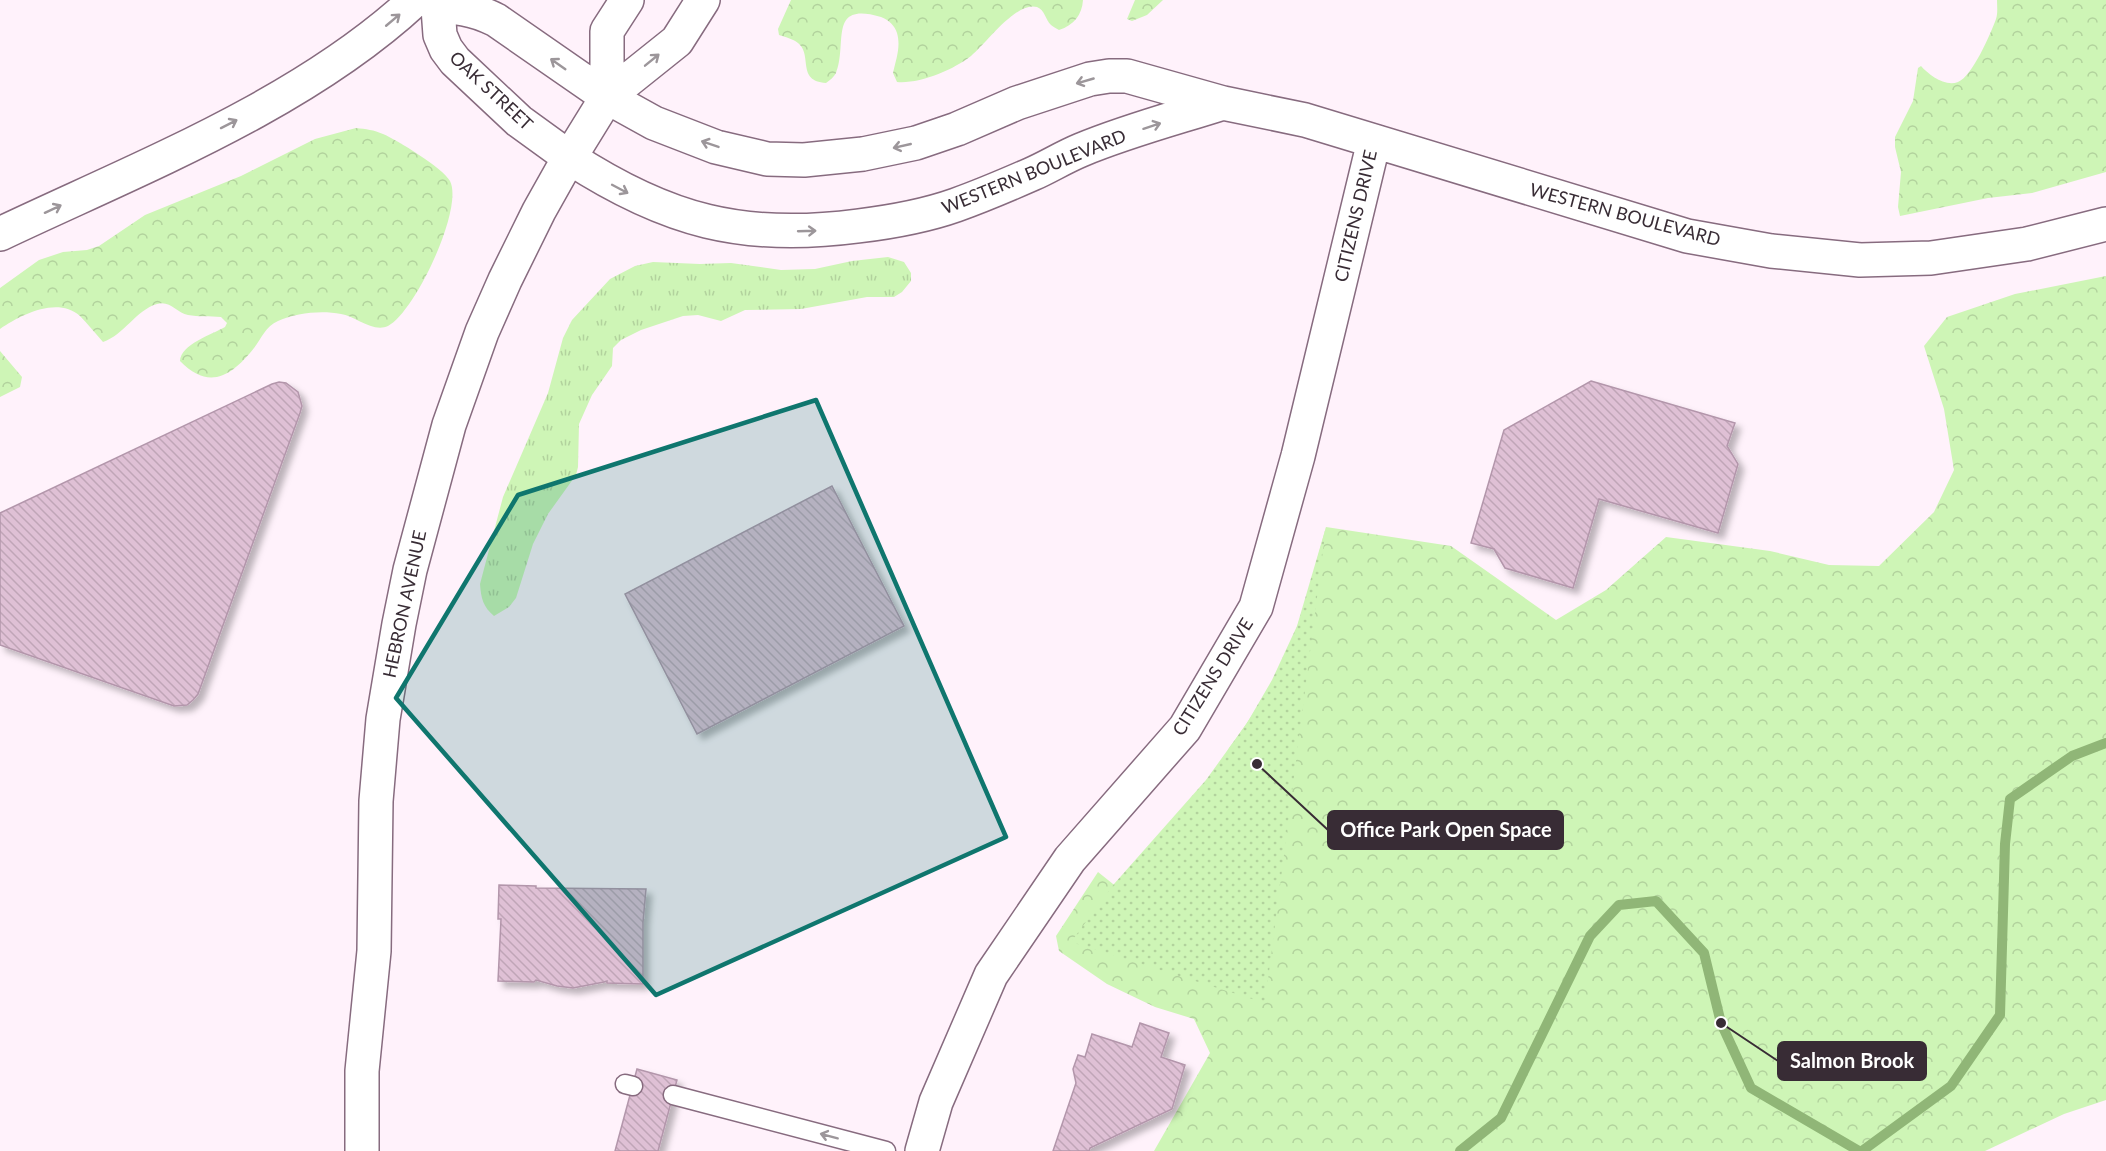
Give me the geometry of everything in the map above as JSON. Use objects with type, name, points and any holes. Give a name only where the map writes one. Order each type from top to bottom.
[{"type":"main road","points":[[607,97],[608,31],[627,0]]},
{"type":"main road","name":"HEBRON AVENUE","points":[[362,1151],[363,1071],[374,951],[378,766],[385,700],[425,508],[465,377],[509,270],[539,211],[607,97],[677,40],[703,0]]},
{"type":"main road","points":[[0,234],[189,145],[286,94],[427,3],[471,10],[496,20],[607,97]]},
{"type":"main road","name":"OAK STREET","points":[[427,3],[446,50],[455,61],[519,121],[570,158]]},
{"type":"main road","name":"WESTERN BOULEVARD","points":[[607,97],[654,123],[696,140],[746,155],[792,160],[838,158],[916,143],[957,129],[1017,103],[1089,79],[1127,76],[1223,103],[1305,120],[1687,236],[1771,251],[1860,260],[1931,258],[2026,244],[2106,224]]},
{"type":"main road","name":"WESTERN BOULEVARD","points":[[570,158],[635,196],[686,217],[723,226],[757,230],[834,229],[903,219],[955,205],[1032,174],[1081,150],[1223,103]]},
{"type":"main road","name":"CITIZENS DRIVE","points":[[922,1151],[936,1102],[991,975],[1070,859],[1185,728],[1256,607],[1299,456],[1374,141]]},
{"type":"lane","points":[[673,1095],[886,1151]]},
{"type":"highlighted area","points":[[816,400],[1006,837],[656,995],[396,698],[518,495]]},
{"type":"green space","points":[[791,0],[1083,0],[1076,19],[1064,28],[1059,30],[1049,23],[1040,8],[1029,7],[1020,10],[964,61],[936,75],[906,82],[897,82],[893,73],[898,43],[897,33],[893,26],[881,17],[853,15],[846,20],[843,28],[836,73],[826,83],[811,78],[802,48],[798,43],[779,35],[778,29]]},
{"type":"green space","points":[[1135,0],[1163,0],[1147,15],[1132,21],[1127,19]]},
{"type":"green space","points":[[1997,0],[2106,0],[2106,172],[2032,193],[1988,198],[1900,216],[1898,207],[1901,172],[1895,137],[1913,101],[1918,68],[1921,66],[1943,82],[1958,82],[1963,78],[1975,64],[1990,34],[1997,17]]},
{"type":"green space","points":[[356,128],[383,134],[398,142],[439,169],[450,181],[452,194],[450,213],[444,235],[411,301],[399,317],[388,326],[376,327],[346,315],[333,313],[317,312],[293,316],[270,326],[246,358],[229,372],[210,377],[201,376],[180,361],[185,350],[191,345],[225,327],[227,323],[221,317],[184,314],[162,303],[143,311],[117,334],[103,342],[80,316],[71,310],[61,308],[28,313],[0,329],[0,288],[39,260],[63,252],[87,250],[99,246],[145,215],[241,176],[315,139]]},
{"type":"green space","points":[[888,257],[904,262],[911,273],[911,281],[902,292],[894,297],[867,297],[801,309],[745,310],[721,321],[698,315],[683,316],[641,330],[621,340],[613,348],[612,366],[592,395],[579,424],[576,475],[548,514],[533,544],[516,598],[509,607],[494,616],[490,613],[483,602],[480,584],[503,497],[548,393],[563,338],[572,320],[610,279],[635,266],[653,262],[731,263],[781,270],[815,269],[852,261]]},
{"type":"green space","points":[[2106,276],[2106,1100],[2064,1114],[1985,1151],[1154,1151],[1210,1053],[1194,1019],[1155,1007],[1107,984],[1059,951],[1056,936],[1098,872],[1158,920],[1229,748],[1268,689],[1292,640],[1306,600],[1326,527],[1451,546],[1556,620],[1606,590],[1666,537],[1770,551],[1829,565],[1879,566],[1934,512],[1954,470],[1944,409],[1924,346],[1947,317],[2015,294]]},
{"type":"green space","points":[[0,351],[22,377],[20,387],[0,397]]},
{"type":"green space","points":[[1326,527],[1265,1003],[1071,942],[1114,884],[1206,780],[1247,723],[1272,680],[1297,626]]},
{"type":"building","points":[[1591,381],[1735,423],[1727,446],[1738,464],[1718,533],[1599,499],[1573,588],[1505,568],[1494,549],[1471,543],[1504,430]]},
{"type":"building","points":[[279,382],[286,383],[298,392],[302,406],[198,694],[193,700],[187,705],[174,706],[0,645],[0,513]]},
{"type":"building","points":[[832,486],[904,626],[697,734],[625,594]]},
{"type":"building","points":[[499,885],[536,886],[536,888],[646,889],[643,922],[643,984],[607,983],[607,981],[573,988],[536,980],[534,982],[498,981],[501,919],[498,919]]},
{"type":"building","points":[[1140,1023],[1169,1033],[1161,1057],[1185,1065],[1172,1109],[1090,1148],[1089,1151],[1053,1151],[1076,1083],[1073,1069],[1078,1055],[1085,1057],[1092,1034],[1132,1047]]},
{"type":"building","points":[[637,1069],[677,1080],[658,1151],[615,1151]]},
{"type":"waterway","points":[[1862,1151],[1951,1086],[2000,1015],[2005,844],[2010,799],[2072,756],[2106,743]]},
{"type":"waterway","points":[[1460,1151],[1501,1118],[1590,936],[1619,905],[1656,901],[1704,953],[1721,1023],[1751,1088],[1859,1151]]},
{"type":"place","name":"Office Park Open Space","points":[[1257,764]]},
{"type":"place","name":"Salmon Brook","points":[[1721,1023]]}]
